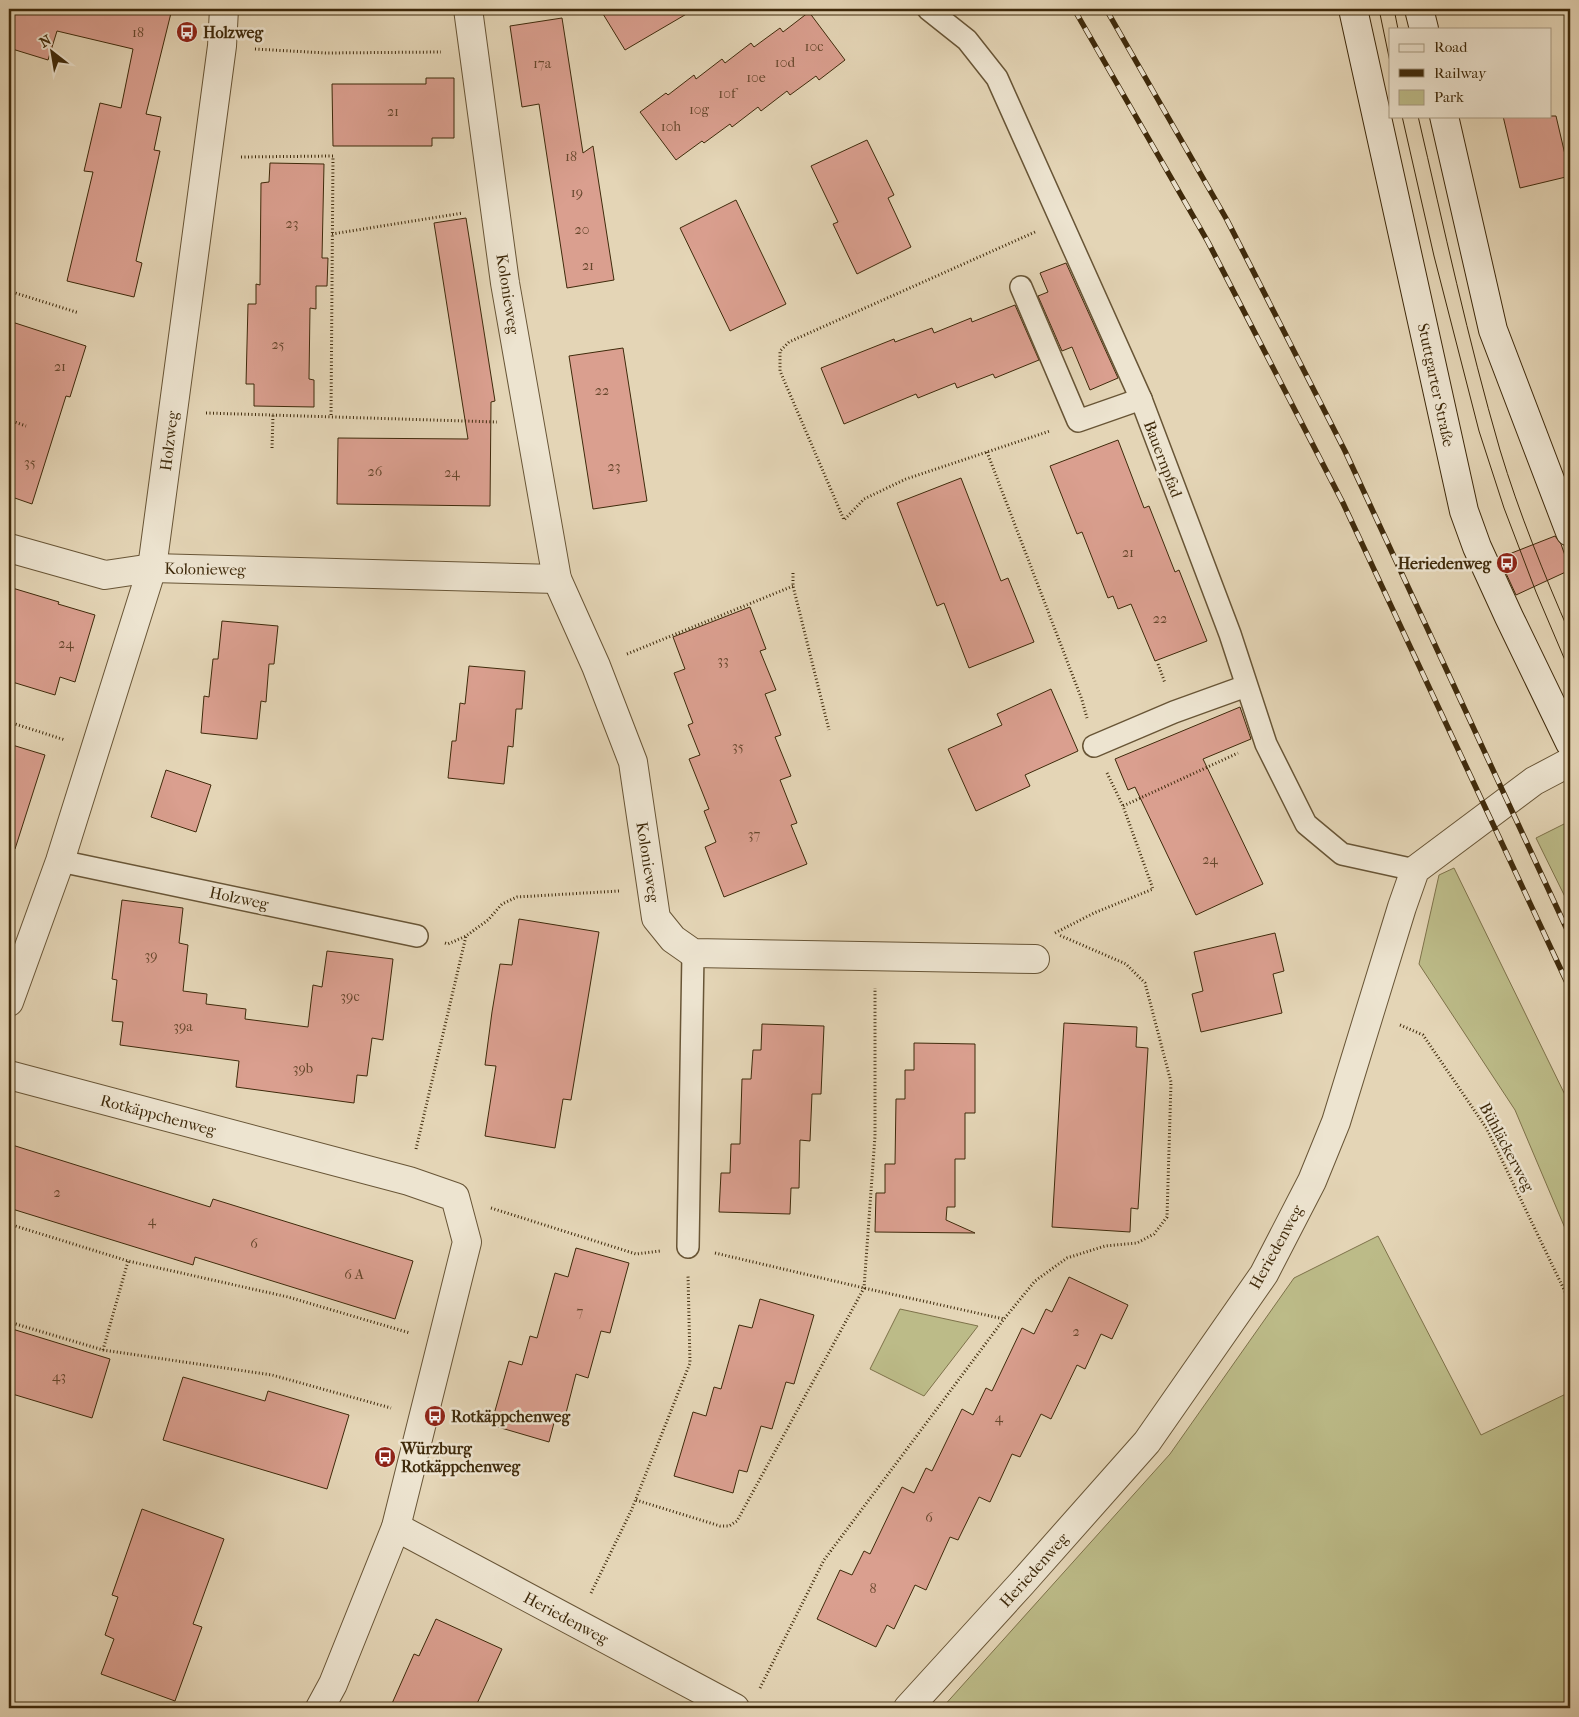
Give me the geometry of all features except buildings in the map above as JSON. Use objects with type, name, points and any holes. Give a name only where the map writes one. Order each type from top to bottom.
[{"type":"street","name":"Holzweg","points":[[9,1002],[60,861],[152,568],[222,46],[224,9]]},
{"type":"street","name":"Kolonieweg","points":[[468,9],[505,283],[557,579],[596,666],[632,762],[656,918],[673,939],[694,953]]},
{"type":"street","name":"Stuttgarter Straße","points":[[1353,9],[1464,511],[1477,547],[1570,743]]},
{"type":"street","points":[[1419,9],[1424,28]]},
{"type":"street","points":[[1444,118],[1493,330],[1570,532]]},
{"type":"street","name":"Kolonieweg","points":[[9,548],[105,575],[152,568],[557,579]]},
{"type":"street","points":[[1415,870],[1534,781],[1570,762]]},
{"type":"street","name":"Heriedenweg","points":[[908,1708],[1022,1584],[1148,1442],[1264,1274],[1312,1181],[1336,1122],[1415,870]]},
{"type":"street","points":[[694,953],[1035,959]]},
{"type":"street","name":"Rotkäppchenweg","points":[[9,1075],[409,1181],[454,1197]]},
{"type":"street","points":[[320,1708],[333,1684],[396,1527],[467,1242],[454,1197]]},
{"type":"street","name":"Heriedenweg","points":[[396,1527],[735,1708]]},
{"type":"lane","name":"Bauernpfad","points":[[928,9],[967,40],[997,78],[1141,399],[1230,634],[1266,744],[1306,824],[1342,854],[1415,870]]},
{"type":"lane","points":[[1020,287],[1078,421],[1141,399]]},
{"type":"lane","points":[[1094,746],[1174,712],[1246,686]]},
{"type":"lane","name":"Holzweg","points":[[60,861],[417,936]]},
{"type":"lane","points":[[688,1247],[694,953]]},
{"type":"path","points":[[222,46],[326,53],[474,52]]},
{"type":"path","points":[[207,157],[333,156],[331,416]]},
{"type":"path","points":[[332,234],[495,207]]},
{"type":"path","points":[[1004,245],[789,342],[780,351],[780,371],[844,520],[864,499],[906,479],[1023,440]]},
{"type":"path","points":[[9,291],[79,313]]},
{"type":"path","points":[[173,411],[529,423]]},
{"type":"path","points":[[272,448],[273,415]]},
{"type":"path","points":[[9,420],[26,426]]},
{"type":"path","points":[[987,452],[1082,700],[1094,746],[1123,806],[1153,889],[1094,913],[1055,933],[1035,959]]},
{"type":"path","points":[[793,573],[793,586],[829,730]]},
{"type":"path","points":[[596,666],[793,586]]},
{"type":"path","points":[[9,722],[96,749]]},
{"type":"path","points":[[1123,806],[1239,753]]},
{"type":"path","points":[[417,936],[448,944],[466,936],[488,920],[502,904],[517,897],[652,889]]},
{"type":"path","points":[[759,1691],[824,1560],[1004,1319],[1035,1281],[1067,1258],[1105,1246],[1137,1243],[1154,1234],[1167,1217],[1171,1082],[1145,983],[1126,964],[1055,933]]},
{"type":"path","points":[[409,1181],[466,936]]},
{"type":"path","points":[[636,1500],[720,1526],[729,1526],[737,1521],[864,1288],[875,1136],[875,957]]},
{"type":"path","name":"Bühläckerweg","points":[[1370,1011],[1423,1035],[1487,1129],[1570,1302]]},
{"type":"path","points":[[454,1197],[636,1254],[688,1247],[1004,1319]]},
{"type":"path","points":[[9,1224],[128,1261],[288,1297],[442,1342]]},
{"type":"path","points":[[576,1623],[636,1500],[690,1363],[688,1247]]},
{"type":"path","points":[[103,1350],[128,1261]]},
{"type":"path","points":[[9,1322],[103,1350],[272,1376],[423,1416]]},
{"type":"green space","points":[[1570,821],[1570,907],[1536,838]]},
{"type":"green space","points":[[1454,868],[1570,1105],[1570,1240],[1515,1110],[1419,964],[1439,875]]},
{"type":"green space","points":[[1378,1236],[1481,1435],[1570,1392],[1570,1708],[942,1708],[1170,1454],[1294,1278]]},
{"type":"green space","points":[[900,1309],[978,1326],[924,1396],[870,1369]]},
{"type":"tram line","points":[[1379,9],[1389,57]]},
{"type":"tram line","points":[[1394,9],[1398,28]]},
{"type":"tram line","points":[[1402,118],[1434,256],[1479,431],[1504,508],[1536,592],[1570,672]]},
{"type":"tram line","points":[[1418,118],[1467,326],[1500,450],[1532,543],[1570,634]]},
{"type":"railway","points":[[1074,9],[1208,242],[1343,503],[1570,989]]},
{"type":"railway","points":[[1106,9],[1227,220],[1345,451],[1570,936]]},
{"type":"place","name":"Holzweg","points":[[187,32]]},
{"type":"place","name":"Heriedenweg","points":[[1507,563]]},
{"type":"place","name":"Rotkäppchenweg","points":[[435,1416]]},
{"type":"place","name":"Würzburg Rotkäppchenweg","points":[[385,1457]]}]
